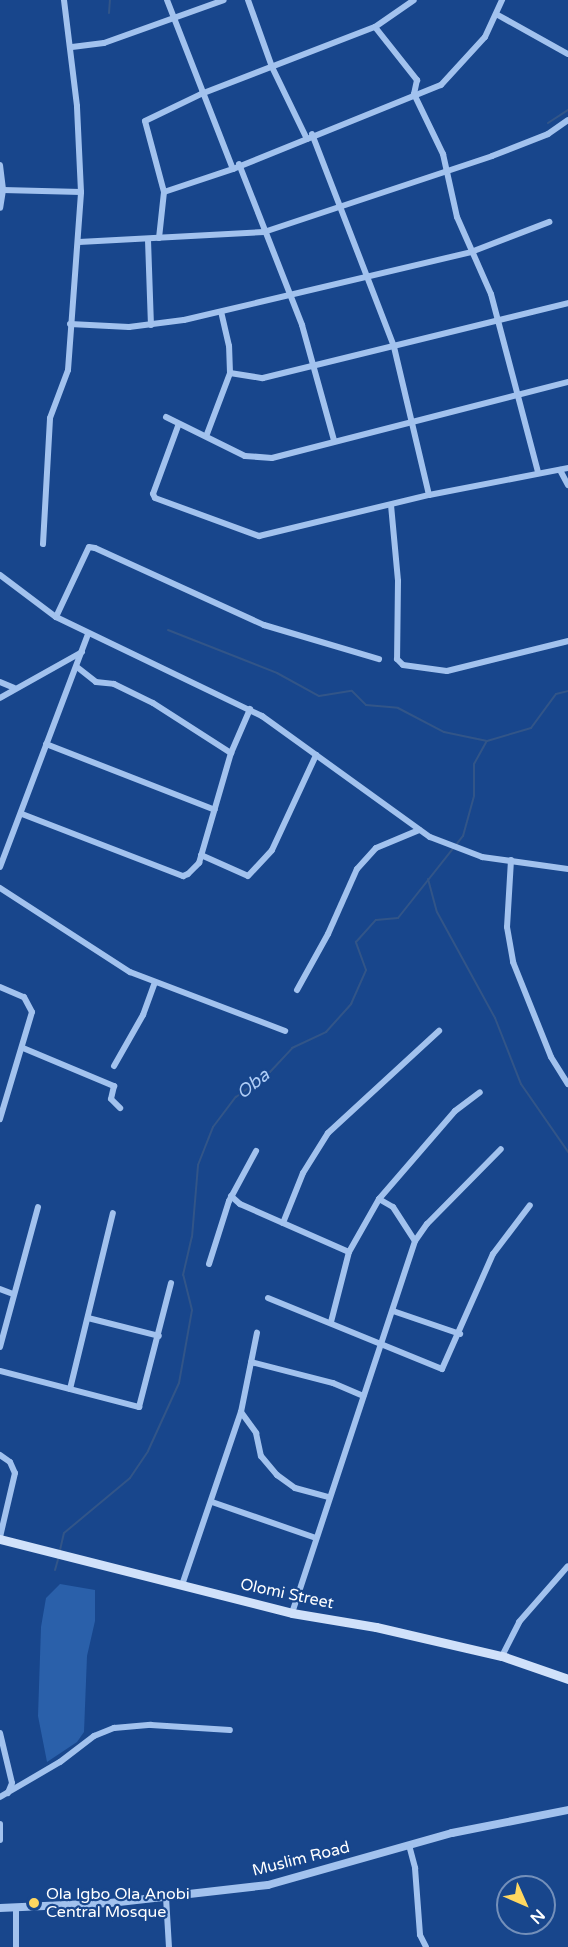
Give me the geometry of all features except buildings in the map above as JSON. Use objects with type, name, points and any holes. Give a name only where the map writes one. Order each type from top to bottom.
[{"type":"main road","name":"Olomi Street","points":[[0,1538],[292,1613],[376,1627],[502,1656],[568,1679]]},
{"type":"street","points":[[43,544],[50,418],[68,370],[81,192],[72,47],[64,0]]},
{"type":"street","points":[[167,0],[201,94],[233,169]]},
{"type":"street","points":[[72,47],[104,43],[173,16],[224,0]]},
{"type":"street","points":[[248,0],[272,67],[310,137],[394,347],[429,495]]},
{"type":"street","points":[[159,238],[165,192],[145,121],[201,94],[375,27],[414,0]]},
{"type":"street","points":[[165,192],[233,169],[239,164],[446,81],[485,37],[502,0]]},
{"type":"street","points":[[496,14],[568,54]]},
{"type":"street","points":[[375,27],[417,80],[414,94],[442,154],[449,192],[471,252],[491,294],[538,472]]},
{"type":"street","points":[[78,242],[264,232],[337,204],[446,171],[548,135],[568,120]]},
{"type":"street","points":[[239,164],[288,295],[302,325],[334,440]]},
{"type":"street","points":[[0,165],[3,190],[0,207]]},
{"type":"street","points":[[3,190],[81,192]]},
{"type":"street","points":[[70,324],[151,325],[221,312],[471,252],[549,222]]},
{"type":"street","points":[[148,240],[151,325]]},
{"type":"street","points":[[230,373],[263,378],[568,303]]},
{"type":"street","points":[[207,434],[230,373],[221,312]]},
{"type":"street","points":[[166,417],[178,426],[207,434],[245,456],[256,458],[301,451],[334,440],[411,423],[568,382]]},
{"type":"street","points":[[178,426],[153,495],[155,498],[246,532],[266,536],[429,495],[568,468]]},
{"type":"street","points":[[560,470],[568,485]]},
{"type":"street","points":[[391,505],[398,580],[397,659],[403,665],[447,671],[568,641]]},
{"type":"street","points":[[56,617],[89,547],[264,625],[379,659]]},
{"type":"street","points":[[0,575],[56,617],[250,710],[419,830],[466,852],[568,869]]},
{"type":"street","points":[[0,867],[22,814],[45,744],[88,634]]},
{"type":"street","points":[[0,698],[14,688],[82,652]]},
{"type":"street","points":[[77,667],[96,682],[109,682],[153,703],[231,753]]},
{"type":"street","points":[[0,682],[14,688]]},
{"type":"street","points":[[22,814],[183,876],[194,871],[201,855],[231,753],[250,710]]},
{"type":"street","points":[[45,744],[215,810]]},
{"type":"street","points":[[201,855],[248,876],[272,850],[316,755]]},
{"type":"street","points":[[297,990],[332,927],[357,869],[376,848],[419,830]]},
{"type":"street","points":[[511,860],[507,927],[513,962],[551,1057],[568,1084]]},
{"type":"street","points":[[0,888],[130,972],[285,1031]]},
{"type":"street","points":[[114,1066],[143,1015],[155,982]]},
{"type":"street","points":[[0,987],[30,1003],[32,1012],[0,1119]]},
{"type":"street","points":[[283,1224],[303,1173],[328,1133],[439,1031]]},
{"type":"street","points":[[23,1048],[114,1086],[111,1099],[120,1108]]},
{"type":"street","points":[[331,1322],[349,1252],[379,1199],[455,1111],[480,1092]]},
{"type":"street","points":[[292,1613],[328,1497],[416,1241],[427,1224],[501,1149]]},
{"type":"street","points":[[209,1264],[231,1196],[256,1150]]},
{"type":"street","points":[[231,1196],[240,1204],[349,1252]]},
{"type":"street","points":[[379,1199],[393,1207],[416,1241]]},
{"type":"street","points":[[268,1298],[382,1342],[442,1369],[460,1334],[493,1254],[531,1205]]},
{"type":"street","points":[[0,1347],[38,1207]]},
{"type":"street","points":[[70,1389],[113,1213]]},
{"type":"street","points":[[0,1371],[139,1407],[171,1283]]},
{"type":"street","points":[[0,1289],[13,1294]]},
{"type":"street","points":[[393,1311],[460,1334]]},
{"type":"street","points":[[88,1318],[159,1336]]},
{"type":"street","points":[[182,1585],[241,1412],[257,1333]]},
{"type":"street","points":[[251,1362],[333,1383],[363,1396]]},
{"type":"street","points":[[241,1412],[256,1433],[261,1456],[277,1475],[295,1488],[328,1497]]},
{"type":"street","points":[[0,1455],[10,1462],[15,1473],[0,1538]]},
{"type":"street","points":[[212,1502],[316,1538]]},
{"type":"street","points":[[502,1656],[519,1622],[568,1566]]},
{"type":"street","points":[[0,1797],[69,1756],[94,1736],[114,1728],[151,1725],[230,1730]]},
{"type":"street","points":[[0,1733],[12,1783],[8,1793]]},
{"type":"street","name":"Muslim Road","points":[[0,1908],[166,1897],[268,1884],[409,1845],[568,1810]]},
{"type":"street","points":[[0,1824],[0,1840]]},
{"type":"street","points":[[409,1845],[415,1868],[420,1935],[426,1947]]},
{"type":"street","points":[[166,1897],[169,1947]]},
{"type":"street","points":[[16,1907],[16,1947]]},
{"type":"shaded area","points":[[60,1584],[95,1590],[95,1621],[87,1656],[84,1732],[77,1742],[47,1762],[38,1716],[41,1627],[46,1598]]},
{"type":"waterway","points":[[109,13],[110,0]]},
{"type":"waterway","points":[[548,123],[568,110]]},
{"type":"waterway","points":[[168,630],[277,673],[319,696],[352,691],[366,705],[398,708],[444,732],[487,741]]},
{"type":"waterway","name":"Oba","points":[[60,1550],[64,1533],[130,1478],[148,1451],[179,1383],[192,1310],[183,1275],[192,1237],[198,1165],[213,1127],[236,1097],[270,1072],[292,1048],[326,1032],[351,1004],[366,970],[356,942],[376,920],[398,918],[463,836],[474,796],[474,764],[487,741],[531,728],[556,694],[568,691]]},
{"type":"waterway","points":[[428,879],[437,912],[495,1018],[521,1084],[568,1152]]},
{"type":"waterway","name":"Oba","points":[[55,1570],[59,1556]]},
{"type":"place","name":"Ola Igbo Ola Anobi Central Mosque","points":[[34,1903]]}]
